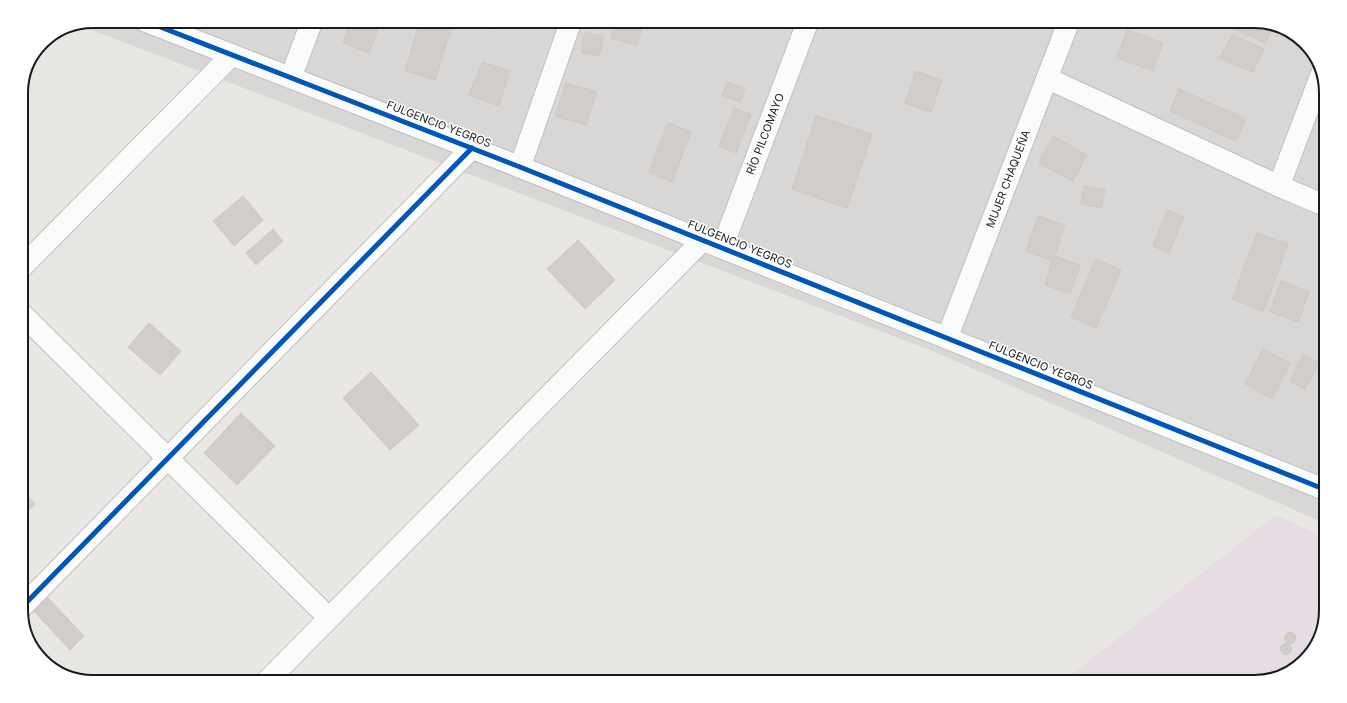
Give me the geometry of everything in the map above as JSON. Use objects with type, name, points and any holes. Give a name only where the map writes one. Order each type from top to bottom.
[{"type":"street","name":"FULGENCIO YEGROS","points":[[163,28],[520,166],[1319,487]]},
{"type":"street","points":[[291,77],[309,28]]},
{"type":"street","points":[[520,166],[569,28]]},
{"type":"street","name":"RÍO PILCOMAYO","points":[[722,248],[805,28]]},
{"type":"street","name":"MUJER CHAQUEÑA","points":[[947,338],[1066,28]]},
{"type":"street","points":[[28,261],[232,55]]},
{"type":"street","points":[[1047,78],[1279,186],[1319,203]]},
{"type":"street","points":[[1279,186],[1318,82]]},
{"type":"street","points":[[28,601],[472,148]]},
{"type":"street","points":[[273,675],[703,240]]},
{"type":"street","points":[[28,320],[329,618]]},
{"type":"shaded area","points":[[88,28],[1254,28],[1271,30],[1283,35],[1303,50],[1316,72],[1319,88],[1319,521],[935,352]]},
{"type":"shaded area","points":[[1276,515],[1319,535],[1319,610],[1317,627],[1312,639],[1303,653],[1290,664],[1271,673],[1254,675],[1071,675]]},
{"type":"building","points":[[348,28],[378,28],[369,53],[343,43]]},
{"type":"building","points":[[418,28],[451,29],[435,80],[405,71]]},
{"type":"building","points":[[614,28],[642,28],[637,45],[611,38]]},
{"type":"building","points":[[1233,28],[1254,28],[1272,30],[1265,43]]},
{"type":"building","points":[[1127,30],[1163,43],[1153,71],[1117,58]]},
{"type":"building","points":[[585,32],[604,37],[599,56],[581,52]]},
{"type":"building","points":[[1233,35],[1264,49],[1253,72],[1219,58]]},
{"type":"building","points":[[483,62],[510,71],[499,106],[468,95]]},
{"type":"building","points":[[916,71],[942,80],[931,112],[905,103]]},
{"type":"building","points":[[727,82],[745,89],[740,102],[722,96]]},
{"type":"building","points":[[566,83],[597,92],[586,125],[555,116]]},
{"type":"building","points":[[1179,89],[1246,119],[1236,141],[1170,111]]},
{"type":"building","points":[[734,108],[751,115],[736,153],[719,146]]},
{"type":"building","points":[[816,116],[872,134],[847,208],[792,189]]},
{"type":"building","points":[[668,123],[691,132],[672,182],[649,172]]},
{"type":"building","points":[[1053,136],[1087,155],[1073,181],[1039,163]]},
{"type":"building","points":[[1084,186],[1105,190],[1101,208],[1081,204]]},
{"type":"building","points":[[243,196],[263,220],[234,246],[213,221]]},
{"type":"building","points":[[1167,210],[1184,217],[1169,253],[1153,246]]},
{"type":"building","points":[[1038,216],[1065,225],[1053,261],[1026,251]]},
{"type":"building","points":[[273,229],[283,241],[256,265],[246,253]]},
{"type":"building","points":[[1257,233],[1288,244],[1264,311],[1232,299]]},
{"type":"building","points":[[578,240],[615,280],[585,309],[547,269]]},
{"type":"building","points":[[1054,256],[1080,265],[1070,294],[1045,285]]},
{"type":"building","points":[[1096,259],[1121,270],[1096,328],[1071,317]]},
{"type":"building","points":[[1281,281],[1309,292],[1298,322],[1270,312]]},
{"type":"building","points":[[149,323],[181,351],[160,375],[128,347]]},
{"type":"building","points":[[1263,349],[1290,363],[1272,399],[1245,384]]},
{"type":"building","points":[[1303,355],[1319,363],[1305,389],[1290,381]]},
{"type":"building","points":[[371,372],[419,425],[390,450],[343,398]]},
{"type":"building","points":[[241,413],[275,446],[237,485],[204,453]]},
{"type":"building","points":[[28,496],[35,504],[28,510]]},
{"type":"building","points":[[46,596],[84,636],[70,650],[32,609]]},
{"type":"building","points":[[1288,633],[1292,633],[1294,634],[1294,642],[1288,643],[1285,640],[1285,636]]},
{"type":"building","points":[[1286,643],[1290,645],[1292,649],[1290,653],[1286,655],[1282,653],[1280,649],[1282,645]]},
{"type":"cycle path","points":[[163,28],[520,167],[1319,487]]},
{"type":"cycle path","points":[[28,601],[472,148]]}]
